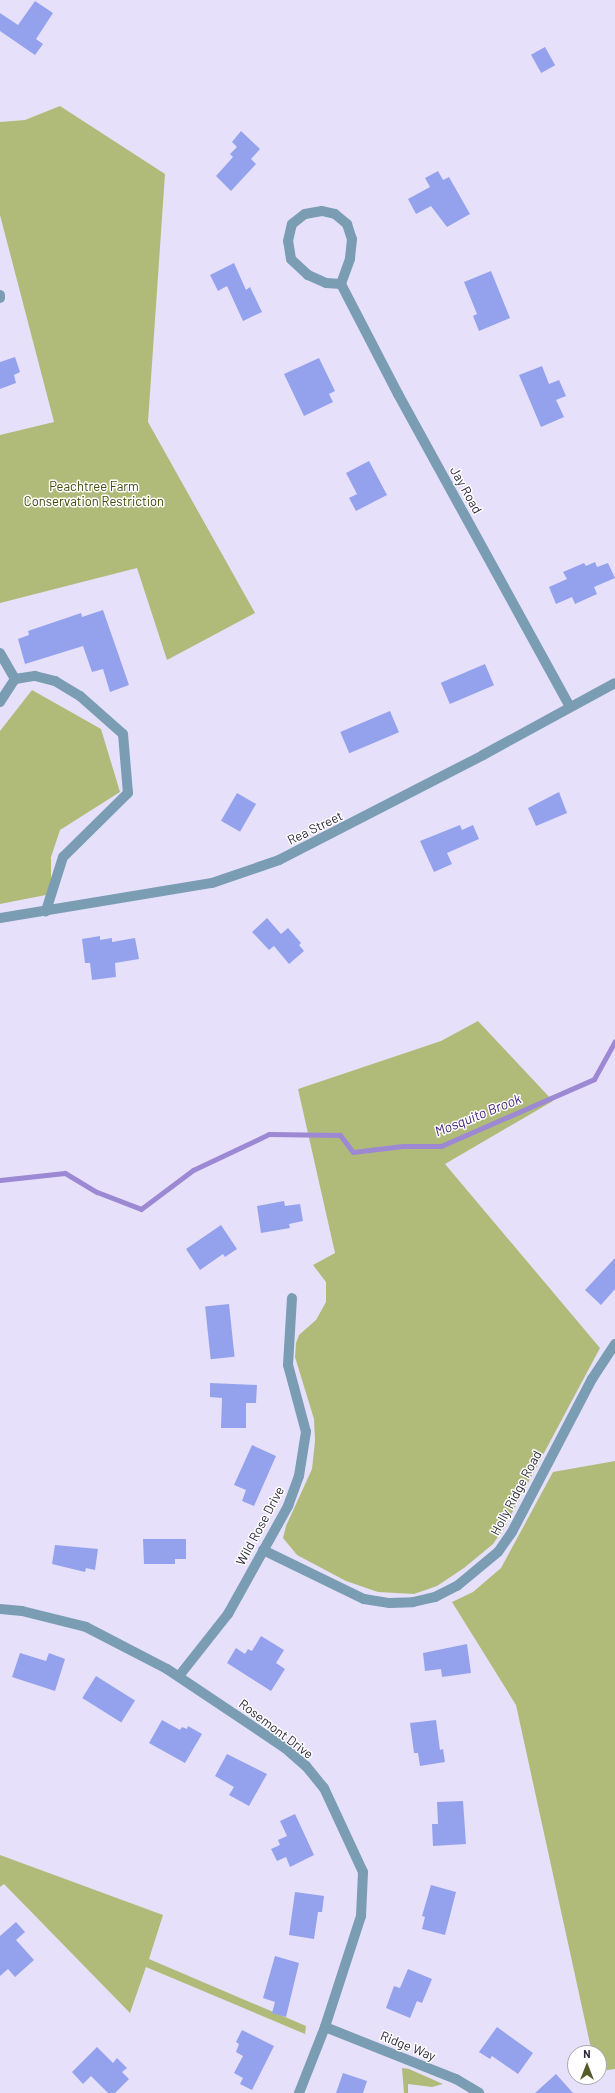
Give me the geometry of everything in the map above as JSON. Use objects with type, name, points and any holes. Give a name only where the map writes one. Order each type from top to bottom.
[{"type":"street","points":[[322,211],[335,214],[347,224],[352,239],[350,259],[341,284],[326,283],[308,275],[291,259],[288,241],[292,224],[305,214],[322,211]]},
{"type":"street","name":"Jay Road","points":[[341,284],[398,394],[570,707]]},
{"type":"street","points":[[0,653],[15,679]]},
{"type":"street","points":[[0,702],[15,679],[35,676],[55,681],[80,696],[123,734],[128,793],[64,857],[46,911]]},
{"type":"street","name":"Rea Street","points":[[0,918],[212,883],[279,860],[483,756],[615,683]]},
{"type":"street","name":"Wild Rose Drive","points":[[178,1676],[228,1614],[288,1506],[304,1456],[306,1432],[288,1365],[292,1298]]},
{"type":"street","name":"Holly Ridge Road","points":[[264,1550],[364,1599],[390,1603],[413,1602],[435,1597],[457,1586],[498,1552],[512,1532],[592,1379],[615,1344]]},
{"type":"street","name":"Rosemont Drive","points":[[0,1609],[22,1611],[86,1627],[178,1676],[252,1724],[306,1766],[324,1788],[357,1853],[363,1872],[361,1916],[325,2027],[299,2093]]},
{"type":"street","name":"Ridge Way","points":[[325,2027],[456,2079],[479,2093]]},
{"type":"green space","name":"Peachtree Farm Conservation Restriction","points":[[60,106],[165,174],[148,422],[255,613],[167,660],[137,568],[0,603],[0,435],[54,422],[0,215],[0,122],[25,120]]},
{"type":"green space","points":[[32,690],[101,729],[120,792],[60,830],[51,857],[51,894],[0,904],[0,731]]},
{"type":"green space","points":[[478,1021],[553,1101],[445,1164],[600,1348],[504,1528],[493,1544],[464,1568],[437,1586],[414,1594],[378,1592],[346,1581],[297,1555],[283,1538],[286,1526],[312,1469],[315,1441],[314,1419],[295,1357],[296,1343],[299,1335],[316,1320],[326,1302],[326,1282],[313,1265],[335,1253],[298,1089],[441,1041]]},
{"type":"green space","points":[[615,1461],[615,2069],[607,2070],[607,2045],[590,2045],[516,1705],[452,1602],[473,1592],[501,1568],[553,1472]]},
{"type":"green space","points":[[0,1855],[163,1915],[149,1959],[306,2026],[305,2034],[146,1967],[130,2013],[4,1884],[0,1887]]},
{"type":"green space","points":[[402,2068],[409,2069],[443,2084],[432,2087],[408,2084],[408,2093],[404,2093]]},
{"type":"building","points":[[35,1],[53,13],[36,39],[43,44],[35,55],[0,31],[0,13],[18,25]]},
{"type":"building","points":[[545,47],[555,65],[541,73],[531,55]]},
{"type":"building","points":[[241,131],[260,149],[251,159],[256,164],[231,191],[216,176],[233,157],[230,154],[237,147],[232,142]]},
{"type":"building","points":[[438,171],[443,180],[449,177],[470,214],[447,227],[431,206],[416,214],[408,199],[430,187],[425,178]]},
{"type":"building","points":[[234,263],[246,290],[250,287],[262,312],[243,321],[227,286],[218,291],[210,275]]},
{"type":"building","points":[[491,271],[510,318],[479,331],[473,316],[477,314],[464,282]]},
{"type":"building","points":[[15,357],[20,372],[14,375],[16,383],[0,389],[0,362]]},
{"type":"building","points":[[319,358],[335,391],[329,394],[333,402],[304,416],[284,374]]},
{"type":"building","points":[[542,366],[549,384],[559,380],[566,396],[556,400],[564,417],[541,427],[519,375]]},
{"type":"building","points":[[369,461],[387,495],[356,511],[349,498],[357,494],[346,473]]},
{"type":"building","points":[[595,562],[597,567],[608,563],[615,578],[594,587],[597,594],[575,604],[572,597],[556,604],[549,587],[567,579],[563,572],[584,563],[586,566]]},
{"type":"building","points":[[103,610],[129,685],[110,692],[103,669],[92,672],[83,646],[25,664],[18,639],[29,635],[28,631],[81,613],[82,617]]},
{"type":"building","points":[[485,664],[494,685],[450,704],[441,683]]},
{"type":"building","points":[[390,711],[399,732],[349,753],[340,732]]},
{"type":"building","points":[[559,792],[567,813],[536,826],[528,808]]},
{"type":"building","points":[[237,793],[256,804],[240,832],[221,821]]},
{"type":"building","points":[[460,825],[462,830],[473,825],[479,839],[447,853],[452,864],[434,872],[420,841]]},
{"type":"building","points":[[267,918],[281,934],[288,928],[301,943],[299,945],[304,951],[289,964],[274,946],[269,950],[252,932]]},
{"type":"building","points":[[100,936],[100,940],[112,938],[112,942],[135,938],[139,959],[115,963],[116,977],[92,980],[90,963],[85,963],[82,939]]},
{"type":"building","points":[[284,1201],[285,1206],[300,1204],[303,1221],[289,1224],[290,1228],[261,1233],[257,1206]]},
{"type":"building","points":[[221,1225],[237,1249],[225,1257],[223,1254],[200,1270],[186,1249]]},
{"type":"building","points":[[615,1258],[615,1289],[601,1305],[585,1290]]},
{"type":"building","points":[[229,1304],[235,1357],[211,1359],[205,1307]]},
{"type":"building","points":[[210,1383],[257,1385],[256,1403],[246,1403],[246,1428],[221,1428],[222,1398],[210,1397]]},
{"type":"building","points":[[252,1445],[276,1456],[254,1506],[242,1501],[246,1490],[234,1485]]},
{"type":"building","points":[[143,1539],[186,1539],[186,1559],[175,1559],[175,1564],[144,1564]]},
{"type":"building","points":[[55,1545],[98,1549],[95,1570],[86,1568],[85,1572],[52,1564]]},
{"type":"building","points":[[261,1636],[284,1650],[276,1663],[285,1669],[271,1691],[227,1663],[236,1648],[245,1654],[248,1649],[252,1651]]},
{"type":"building","points":[[467,1644],[471,1673],[442,1677],[441,1669],[425,1671],[423,1653]]},
{"type":"building","points":[[20,1653],[46,1661],[49,1653],[65,1659],[55,1691],[12,1677]]},
{"type":"building","points":[[96,1676],[135,1700],[121,1722],[82,1698]]},
{"type":"building","points":[[162,1720],[180,1730],[182,1727],[187,1729],[188,1726],[202,1734],[185,1763],[149,1743]]},
{"type":"building","points":[[436,1720],[440,1750],[443,1749],[445,1762],[420,1766],[418,1753],[414,1753],[410,1723]]},
{"type":"building","points":[[227,1754],[267,1774],[249,1806],[229,1795],[234,1787],[215,1776]]},
{"type":"building","points":[[463,1801],[466,1844],[433,1846],[432,1824],[438,1824],[437,1802]]},
{"type":"building","points":[[295,1814],[314,1855],[290,1867],[286,1857],[277,1861],[271,1849],[280,1845],[278,1840],[287,1836],[280,1821]]},
{"type":"building","points":[[431,1885],[456,1892],[445,1935],[422,1929],[425,1917],[422,1916]]},
{"type":"building","points":[[295,1892],[324,1896],[322,1912],[318,1912],[314,1939],[289,1935]]},
{"type":"building","points":[[16,1922],[25,1932],[16,1940],[34,1960],[15,1977],[8,1969],[0,1976],[0,1936]]},
{"type":"building","points":[[275,1956],[299,1963],[286,2017],[272,2013],[275,2002],[263,1998]]},
{"type":"building","points":[[408,1969],[432,1979],[422,2003],[417,2001],[410,2018],[386,2008],[394,1986],[400,1988]]},
{"type":"building","points":[[497,2027],[533,2053],[518,2074],[492,2056],[490,2059],[479,2052]]},
{"type":"building","points":[[242,2030],[274,2046],[252,2090],[240,2084],[243,2078],[234,2073],[243,2056],[236,2052],[239,2044],[236,2042]]},
{"type":"building","points":[[97,2047],[113,2063],[117,2058],[127,2068],[122,2072],[129,2079],[115,2093],[108,2093],[91,2076],[83,2084],[72,2072]]},
{"type":"building","points":[[343,2073],[367,2081],[363,2093],[336,2093]]},
{"type":"building","points":[[556,2074],[573,2093],[535,2093]]},
{"type":"waterway","name":"Mosquito Brook","points":[[0,1180],[65,1173],[97,1192],[141,1209],[193,1170],[269,1134],[340,1135],[353,1152],[403,1146],[441,1146],[594,1079],[615,1041]]}]
